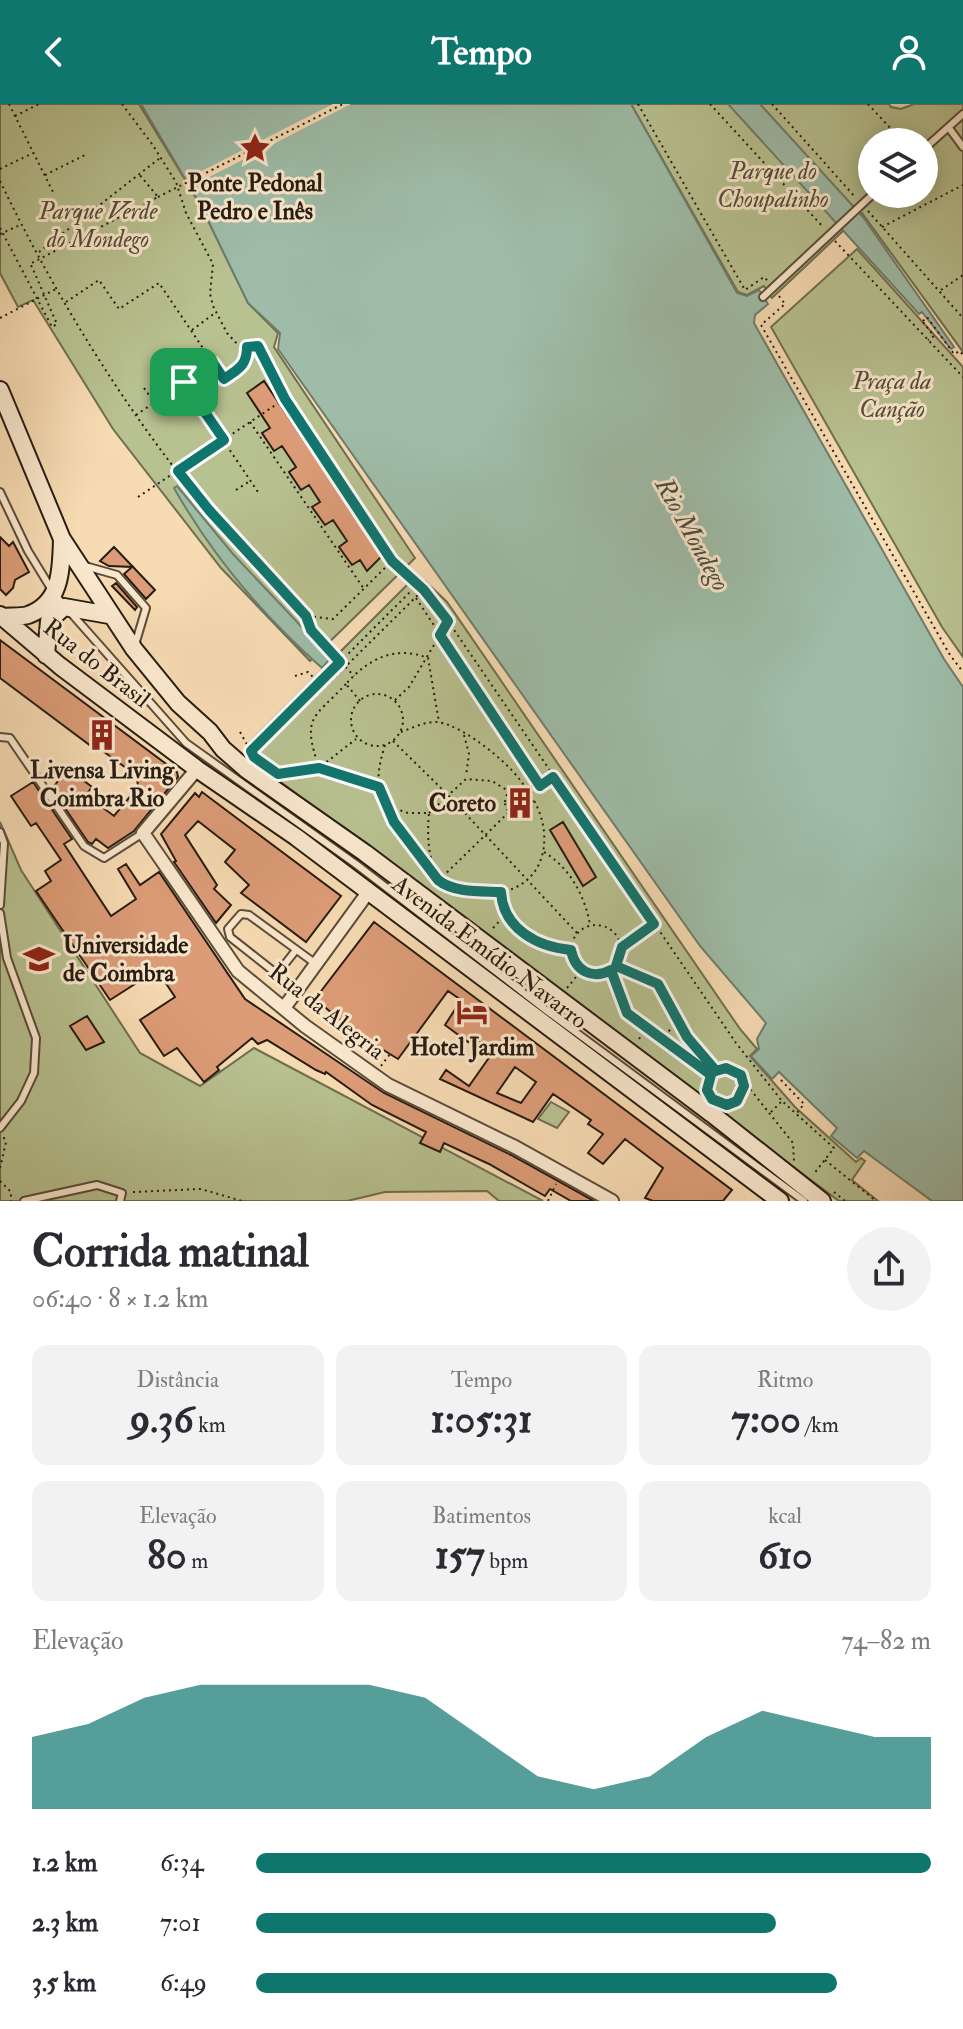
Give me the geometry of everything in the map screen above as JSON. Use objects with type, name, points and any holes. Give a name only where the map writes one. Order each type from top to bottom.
[{"type":"main road","name":"Avenida Emídio Navarro","points":[[0,390],[62,539],[134,649],[178,703],[210,732],[211,761],[296,837],[780,1201]]},
{"type":"main road","points":[[46,655],[49,621],[60,601],[62,539]]},
{"type":"main road","points":[[1,616],[28,615],[60,601],[109,615]]},
{"type":"main road","name":"Rua do Brasil","points":[[1,616],[46,655],[167,746]]},
{"type":"main road","name":"Avenida Emídio Navarro","points":[[167,746],[247,770],[365,853],[712,1114],[822,1201]]},
{"type":"street","points":[[143,833],[211,761]]},
{"type":"street","name":"Rua da Alegria","points":[[143,833],[238,971],[342,1054],[388,1085],[612,1201]]},
{"type":"street","points":[[284,1008],[369,891]]},
{"type":"lane","points":[[938,138],[963,114]]},
{"type":"lane","points":[[949,128],[963,147]]},
{"type":"lane","points":[[763,297],[858,207]]},
{"type":"lane","points":[[0,492],[28,551],[60,601],[186,743],[357,865],[547,1011],[804,1201]]},
{"type":"lane","points":[[80,566],[95,567],[117,575],[146,608],[134,649]]},
{"type":"lane","points":[[0,737],[10,738],[84,846],[104,858],[143,833]]},
{"type":"lane","points":[[0,832],[4,843],[0,905]]},
{"type":"lane","points":[[0,913],[7,958],[36,1038],[34,1073],[21,1101],[0,1130]]},
{"type":"lane","points":[[296,950],[277,974],[230,937],[228,929],[241,914],[249,915],[316,964]]},
{"type":"lane","points":[[219,946],[230,937]]},
{"type":"lane","points":[[24,1201],[97,1185],[122,1193],[120,1201]]},
{"type":"path","points":[[9,104],[54,194]]},
{"type":"path","points":[[15,116],[39,104]]},
{"type":"path","points":[[122,104],[176,182],[186,213],[213,264],[210,294],[216,313],[233,341],[247,347],[258,346],[285,399],[392,561],[424,590],[448,621],[736,1043],[782,1101],[834,1148],[812,1176]]},
{"type":"path","points":[[0,228],[52,327],[57,324],[30,264],[343,104]]},
{"type":"path","points":[[638,104],[745,290],[764,277],[789,310]]},
{"type":"path","points":[[710,104],[963,377]]},
{"type":"path","points":[[868,104],[890,128]]},
{"type":"path","points":[[0,169],[34,153]]},
{"type":"path","points":[[45,175],[87,154]]},
{"type":"path","points":[[37,253],[161,157]]},
{"type":"path","points":[[139,174],[158,197]]},
{"type":"path","points":[[0,181],[65,303],[136,415],[209,510],[306,616],[311,630],[354,676]]},
{"type":"path","points":[[882,227],[963,185]]},
{"type":"path","points":[[0,234],[21,224]]},
{"type":"path","points":[[939,291],[963,275]]},
{"type":"path","points":[[65,303],[99,280],[119,309],[159,283],[224,379],[244,365],[247,347]]},
{"type":"path","points":[[0,318],[57,288]]},
{"type":"path","points":[[785,304],[761,325],[963,672]]},
{"type":"path","points":[[192,330],[216,313]]},
{"type":"path","points":[[928,340],[934,336],[923,321],[927,317],[954,354],[960,351],[963,355]]},
{"type":"path","points":[[136,415],[213,363]]},
{"type":"path","points":[[184,382],[260,495]]},
{"type":"path","points":[[144,388],[155,403]]},
{"type":"path","points":[[138,497],[285,399]]},
{"type":"path","points":[[250,422],[364,589]]},
{"type":"path","points":[[236,490],[251,481]]},
{"type":"path","points":[[306,616],[333,619],[392,561]]},
{"type":"path","points":[[251,751],[417,585]]},
{"type":"path","points":[[240,732],[256,758],[424,590]]},
{"type":"path","points":[[416,598],[540,786]]},
{"type":"path","points":[[400,602],[405,609]]},
{"type":"path","points":[[394,701],[409,687],[448,621]]},
{"type":"path","points":[[936,630],[942,627]]},
{"type":"path","points":[[319,768],[309,737],[316,713],[379,656],[397,653],[428,658]]},
{"type":"path","points":[[428,658],[439,722]]},
{"type":"path","points":[[295,676],[308,672],[324,688]]},
{"type":"path","points":[[346,684],[360,701]]},
{"type":"path","points":[[385,745],[377,769],[385,805],[394,822],[438,880],[446,886],[501,892],[528,881],[542,860],[544,833],[541,812],[523,780],[478,741],[439,722],[417,725],[400,733],[393,741],[375,747],[357,738],[351,717],[360,701],[379,694],[394,701],[403,716],[400,733]]},
{"type":"path","points":[[438,880],[427,837],[429,813],[466,779],[469,754],[464,734]]},
{"type":"path","points":[[319,768],[357,738]]},
{"type":"path","points":[[393,741],[577,933]]},
{"type":"path","points":[[278,774],[319,768],[379,787]]},
{"type":"path","points":[[509,812],[506,804],[510,792],[518,788],[529,792],[553,777]]},
{"type":"path","points":[[466,779],[492,781],[510,792]]},
{"type":"path","points":[[509,812],[523,815],[531,809],[533,799]]},
{"type":"path","points":[[385,805],[408,813],[429,813]]},
{"type":"path","points":[[430,889],[509,812]]},
{"type":"path","points":[[543,851],[553,858],[581,893],[590,925]]},
{"type":"path","points":[[501,892],[506,914],[527,937],[550,948],[571,950]]},
{"type":"path","points":[[489,933],[506,914]]},
{"type":"path","points":[[622,947],[654,924]]},
{"type":"path","points":[[590,925],[611,929],[622,947],[616,966],[596,975],[576,965],[571,950],[577,933],[590,925]]},
{"type":"path","points":[[616,966],[658,984],[687,1037],[716,1071]]},
{"type":"path","points":[[565,990],[582,970]]},
{"type":"path","points":[[611,970],[627,1013],[711,1075]]},
{"type":"path","points":[[635,1043],[647,1027]]},
{"type":"path","points":[[669,1043],[667,1032],[670,1028],[684,1029]]},
{"type":"path","points":[[669,1043],[678,1047],[686,1042],[687,1037]]},
{"type":"path","points":[[743,1080],[741,1097],[732,1104],[721,1104],[712,1099],[707,1090],[711,1075],[716,1071],[732,1069],[743,1080],[793,1143],[794,1162]]},
{"type":"path","points":[[781,1080],[804,1104],[796,1114]]},
{"type":"path","points":[[769,1113],[782,1101]]},
{"type":"path","points":[[0,1130],[6,1142],[0,1168]]},
{"type":"path","points":[[825,1160],[876,1201]]},
{"type":"path","points":[[548,1201],[561,1172]]},
{"type":"path","points":[[0,1181],[11,1192],[11,1201]]},
{"type":"path","points":[[122,1193],[201,1189],[242,1201]]},
{"type":"green space","name":"Parque Verde do Mondego","points":[[0,104],[139,104],[201,206],[248,303],[278,333],[274,347],[415,558],[310,661],[221,568],[113,429],[33,300],[18,307],[0,273]]},
{"type":"green space","name":"Parque do Choupalinho","points":[[631,104],[889,104],[901,109],[914,104],[963,104],[963,352],[862,213],[772,298],[764,286],[747,295],[738,292]]},
{"type":"green space","name":"Praça da Canção","points":[[857,249],[963,367],[963,657],[942,627],[771,327]]},
{"type":"green space","points":[[425,581],[447,602],[740,1029],[757,1049],[750,1056],[795,1107],[856,1162],[861,1158],[865,1161],[852,1180],[878,1201],[839,1201],[258,765],[249,743],[409,583]]},
{"type":"green space","name":"Universidade de Coimbra","points":[[0,822],[21,870],[140,1053],[200,1086],[254,1048],[543,1201],[499,1201],[487,1191],[385,1192],[347,1201],[0,1201]]},
{"type":"green space","points":[[551,1102],[569,1112],[557,1128],[538,1119]]},
{"type":"water","name":"Rio Mondego","points":[[141,104],[631,104],[737,293],[747,296],[759,290],[768,304],[755,315],[754,323],[944,659],[963,687],[963,1201],[932,1201],[864,1151],[857,1158],[831,1136],[837,1128],[779,1072],[772,1079],[751,1056],[759,1049],[757,1039],[766,1023],[700,946],[278,349],[280,333],[248,303],[201,206]]},
{"type":"water","points":[[728,104],[760,104],[863,217],[954,347],[951,349],[922,312],[919,314]]},
{"type":"water","points":[[177,486],[233,554],[331,658],[322,668],[279,628],[222,562],[174,488]]},
{"type":"pier","name":"Ponte Pedonal Pedro e Inês","points":[[333,104],[351,104],[186,189],[182,181]]},
{"type":"building","points":[[264,381],[382,556],[367,571],[360,560],[352,565],[339,547],[347,541],[333,520],[325,525],[312,507],[320,502],[309,485],[301,490],[289,472],[296,467],[282,446],[274,451],[262,433],[270,428],[247,393]]},
{"type":"building","points":[[0,537],[9,546],[13,542],[29,572],[15,580],[13,588],[6,595],[0,589]]},
{"type":"building","points":[[114,547],[155,590],[146,599],[124,574],[132,567],[109,566],[100,561]]},
{"type":"building","points":[[116,583],[137,607],[135,610],[112,586]]},
{"type":"building","name":"Livensa Living Coimbra Rio","points":[[0,640],[177,772],[178,777],[134,831],[108,848],[96,839],[92,844],[88,842],[52,789],[64,773],[72,778],[75,774],[92,787],[86,795],[114,816],[138,787],[137,776],[96,746],[95,749],[0,678]]},
{"type":"building","points":[[33,782],[72,839],[64,844],[111,916],[136,899],[118,869],[126,864],[140,885],[159,872],[245,999],[384,1093],[511,1155],[594,1201],[571,1201],[550,1189],[545,1196],[444,1143],[440,1152],[420,1143],[426,1132],[372,1105],[326,1072],[316,1070],[267,1040],[258,1044],[252,1038],[204,1082],[177,1048],[164,1056],[140,1020],[175,997],[157,970],[110,1000],[36,891],[51,881],[45,871],[61,860],[36,823],[31,826],[11,796]]},
{"type":"building","points":[[202,792],[341,896],[306,942],[241,893],[249,885],[225,862],[235,850],[198,821],[185,835],[217,885],[214,889],[231,905],[216,923],[174,862],[161,834],[195,793],[199,797]]},
{"type":"building","name":"Coreto","points":[[520,795],[528,803],[520,811],[512,803]]},
{"type":"building","points":[[563,822],[596,877],[583,886],[550,830]]},
{"type":"building","points":[[374,922],[732,1190],[723,1201],[653,1201],[645,1198],[663,1168],[625,1139],[603,1164],[588,1153],[603,1134],[588,1124],[591,1120],[553,1094],[533,1122],[440,1079],[446,1070],[469,1086],[493,1052],[472,1036],[468,1042],[445,1025],[461,1000],[448,991],[398,1059],[356,1033],[315,999]],"holes":[[[515,1067],[536,1082],[521,1103],[497,1093]]]},
{"type":"building","points":[[87,1016],[104,1042],[86,1050],[70,1026]]},
{"type":"place","name":"Ponte Pedonal Pedro e Inês","points":[[255,148]]},
{"type":"place","name":"Livensa Living Coimbra Rio","points":[[102,735]]},
{"type":"place","name":"Coreto","points":[[520,803]]},
{"type":"place","name":"Universidade de Coimbra","points":[[39,959]]},
{"type":"place","name":"Hotel Jardim","points":[[472,1012]]},
{"type":"route","points":[[258,346],[285,399],[392,561],[424,590],[448,621],[440,635],[540,786],[553,777],[654,924],[622,947],[616,966],[658,984],[687,1037],[716,1071],[726,1068],[741,1075],[744,1091],[737,1101],[727,1105],[712,1099],[707,1090],[711,1075],[627,1013],[611,970],[604,974],[588,974],[576,965],[571,950],[550,948],[527,937],[506,914],[501,892],[446,886],[438,880],[394,822],[379,787],[319,768],[278,774],[254,757],[251,751],[340,662],[311,630],[306,616],[209,510],[178,471],[224,440],[184,382],[213,363],[224,379],[244,365],[247,347],[258,346]]}]
